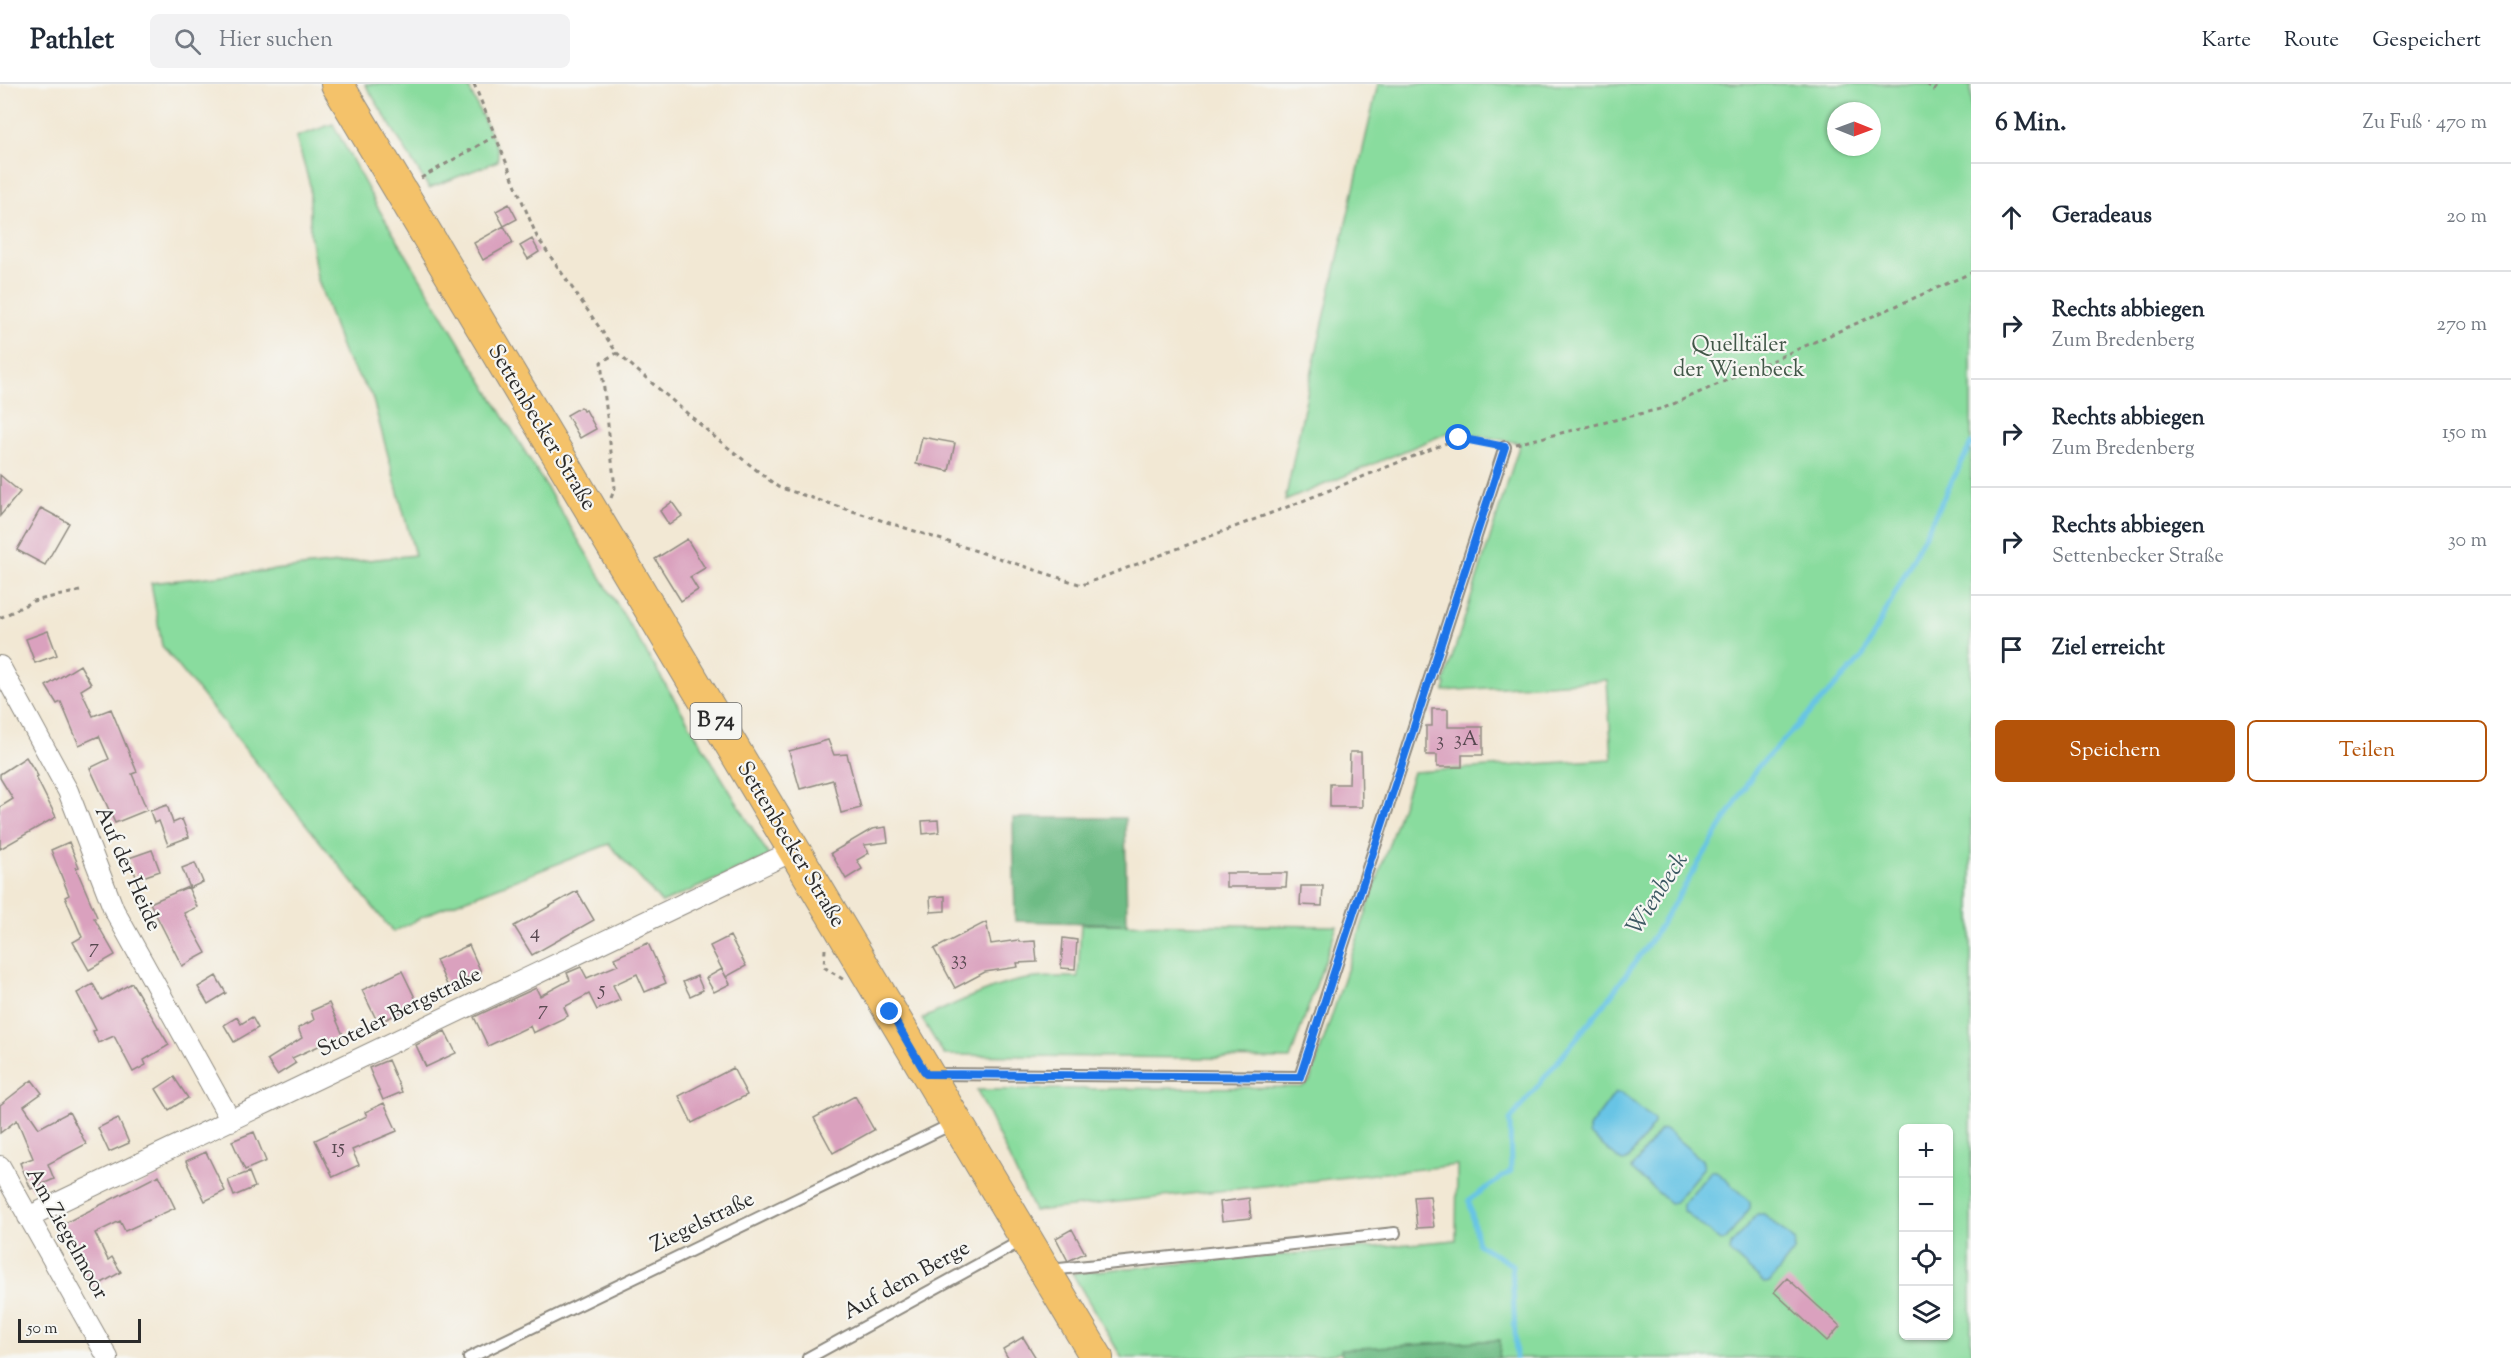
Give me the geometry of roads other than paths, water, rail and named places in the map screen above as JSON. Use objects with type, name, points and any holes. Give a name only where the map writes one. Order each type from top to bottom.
[{"type":"main road","name":"Settenbecker Straße","points":[[337,84],[598,526],[1097,1358]]},
{"type":"street","name":"Auf der Heide","points":[[0,666],[68,791],[114,910],[231,1121]]},
{"type":"street","name":"Stoteler Bergstraße","points":[[28,1217],[793,851]]},
{"type":"street","name":"Am Ziegelmoor","points":[[0,1166],[108,1358]]},
{"type":"lane","points":[[926,1074],[1300,1077],[1505,447]]},
{"type":"lane","name":"Ziegelstraße","points":[[469,1358],[955,1122]]},
{"type":"lane","points":[[1044,1271],[1395,1233]]},
{"type":"lane","name":"Auf dem Berge","points":[[808,1358],[1026,1239]]},
{"type":"water","points":[[1615,1093],[1622,1093],[1654,1120],[1654,1124],[1627,1161],[1622,1162],[1589,1134],[1589,1128]]},
{"type":"water","points":[[1665,1129],[1702,1160],[1704,1167],[1675,1202],[1670,1203],[1631,1169],[1660,1130]]},
{"type":"water","points":[[1711,1171],[1716,1171],[1750,1202],[1750,1208],[1726,1240],[1720,1241],[1683,1210],[1683,1204]]},
{"type":"water","points":[[1757,1214],[1764,1214],[1795,1241],[1794,1251],[1770,1282],[1764,1283],[1730,1252],[1731,1245]]},
{"type":"waterway","name":"Wienbeck","points":[[1516,1358],[1512,1265],[1478,1244],[1469,1200],[1511,1171],[1510,1120],[1606,1002],[1654,936],[1757,768],[1862,658],[1971,444]]},
{"type":"park label","name":"Quelltäler der Wienbeck","points":[[1739,358]]}]
